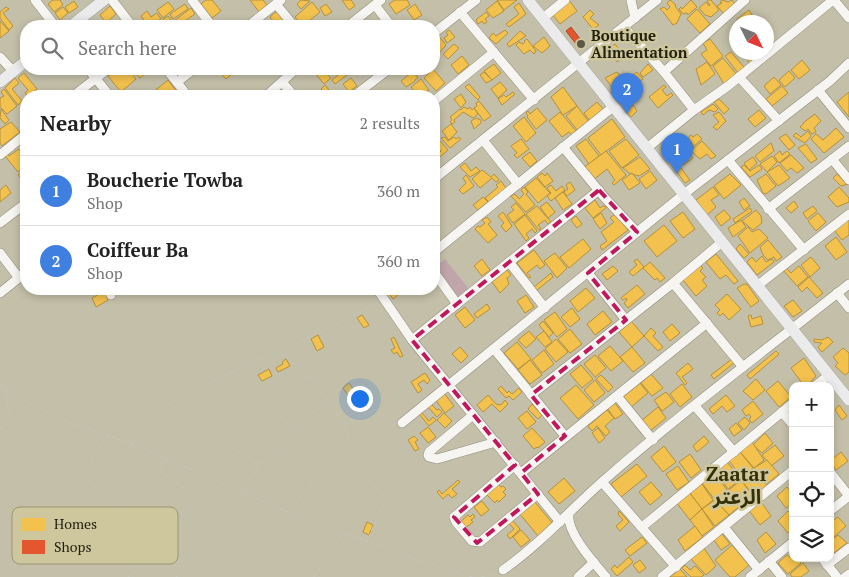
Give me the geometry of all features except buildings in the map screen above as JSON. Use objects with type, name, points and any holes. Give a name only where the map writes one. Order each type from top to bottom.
[{"type":"main road","points":[[78,20],[104,0]]},
{"type":"main road","points":[[528,0],[849,400]]},
{"type":"main road","points":[[0,82],[20,66]]},
{"type":"street","points":[[112,0],[127,20]]},
{"type":"street","points":[[193,0],[208,20]]},
{"type":"street","points":[[440,28],[476,0]]},
{"type":"street","points":[[542,18],[566,0]]},
{"type":"street","points":[[631,0],[635,18]]},
{"type":"street","points":[[440,171],[534,100],[657,0]]},
{"type":"street","points":[[664,72],[745,0]]},
{"type":"street","points":[[647,148],[834,0],[849,18]]},
{"type":"street","points":[[40,2],[51,20]]},
{"type":"street","points":[[256,20],[278,2],[290,20]]},
{"type":"street","points":[[356,20],[378,3],[388,20]]},
{"type":"street","points":[[460,12],[534,100]]},
{"type":"street","points":[[624,27],[664,72],[694,110]]},
{"type":"street","points":[[440,95],[494,52]]},
{"type":"street","points":[[0,57],[13,72]]},
{"type":"street","points":[[402,423],[684,194],[818,90],[849,63]]},
{"type":"street","points":[[93,75],[105,90]]},
{"type":"street","points":[[80,90],[99,75]]},
{"type":"street","points":[[171,75],[183,90]]},
{"type":"street","points":[[177,82],[186,75]]},
{"type":"street","points":[[273,90],[290,75]]},
{"type":"street","points":[[362,90],[381,75]]},
{"type":"street","points":[[739,77],[779,121]]},
{"type":"street","points":[[282,82],[289,90]]},
{"type":"street","points":[[818,90],[849,128]]},
{"type":"street","points":[[440,247],[614,106]]},
{"type":"street","points":[[0,155],[20,139]]},
{"type":"street","points":[[483,140],[518,184]]},
{"type":"street","points":[[768,209],[849,146]]},
{"type":"street","points":[[563,147],[637,232]]},
{"type":"street","points":[[832,159],[849,180]]},
{"type":"street","points":[[728,160],[804,250]]},
{"type":"street","points":[[412,340],[599,190]]},
{"type":"street","points":[[0,224],[20,208]]},
{"type":"street","points":[[757,286],[849,214]]},
{"type":"street","points":[[531,395],[722,242]]},
{"type":"street","points":[[0,253],[20,273]]},
{"type":"street","points":[[509,262],[545,308]]},
{"type":"street","points":[[588,273],[626,320]]},
{"type":"street","points":[[0,292],[20,277]]},
{"type":"street","points":[[440,280],[457,304]]},
{"type":"street","points":[[673,283],[743,367]]},
{"type":"street","points":[[503,570],[569,514],[602,482],[743,367],[849,284]]},
{"type":"street","points":[[837,293],[849,308]]},
{"type":"street","points":[[382,295],[412,340],[560,522]]},
{"type":"street","points":[[521,473],[707,323]]},
{"type":"street","points":[[494,349],[565,436]]},
{"type":"street","points":[[820,382],[829,375]]},
{"type":"street","points":[[618,396],[653,440]]},
{"type":"street","points":[[695,406],[734,452]]},
{"type":"street","points":[[642,527],[789,407]]},
{"type":"street","points":[[782,412],[789,420]]},
{"type":"street","points":[[473,415],[429,452],[429,457],[437,460],[496,442]]},
{"type":"street","points":[[515,465],[454,518],[472,541],[480,542],[538,494]]},
{"type":"street","points":[[662,577],[791,472]]},
{"type":"street","points":[[834,477],[849,496],[834,508]]},
{"type":"street","points":[[602,482],[676,567]]},
{"type":"street","points":[[569,514],[568,519],[572,532],[606,577]]},
{"type":"street","points":[[724,527],[759,570]]},
{"type":"street","points":[[750,577],[789,545]]},
{"type":"street","points":[[834,556],[849,548]]},
{"type":"street","points":[[769,561],[782,577]]},
{"type":"street","points":[[578,577],[594,562]]},
{"type":"street","points":[[824,562],[837,577]]},
{"type":"street","points":[[846,577],[849,574]]},
{"type":"path","points":[[133,444],[136,437],[157,412],[185,394],[334,326],[385,299]]},
{"type":"path","points":[[301,382],[310,376],[330,403],[344,424],[360,467],[374,488],[387,499],[367,541]]},
{"type":"path","points":[[0,386],[59,419],[133,444],[331,531],[367,541],[411,558],[472,577]]},
{"type":"path","points":[[0,429],[10,418],[4,389]]},
{"type":"path","points":[[268,402],[295,430]]},
{"type":"path","points":[[242,492],[260,465],[278,449],[281,443],[313,412],[330,403]]},
{"type":"path","points":[[344,424],[377,409]]},
{"type":"path","points":[[224,431],[219,438],[260,465]]},
{"type":"path","points":[[108,435],[90,463],[97,470],[87,479],[115,507]]},
{"type":"path","points":[[278,449],[313,485],[301,496],[289,512]]},
{"type":"path","points":[[168,459],[159,470],[198,498],[178,522]]},
{"type":"path","points":[[514,514],[537,542]]},
{"type":"path","points":[[314,577],[342,533]]},
{"type":"path","points":[[128,577],[143,564]]},
{"type":"path","points":[[165,564],[178,577]]},
{"type":"path","points":[[481,577],[503,570]]},
{"type":"highlighted area","points":[[599,190],[637,232],[588,273],[626,320],[531,395],[565,436],[521,473],[538,494],[477,543],[454,517],[515,465],[412,340]]},
{"type":"shaded area","points":[[445,259],[468,288],[458,296],[440,274],[440,264]]},
{"type":"place","name":"Boutique Alimentation","points":[[581,44]]},
{"type":"place","name":"Coiffeur Ba","points":[[627,114]]},
{"type":"place","name":"Boucherie Towba","points":[[677,174]]},
{"type":"district","name":"Zaatar الزعتر","points":[[737,484]]}]
